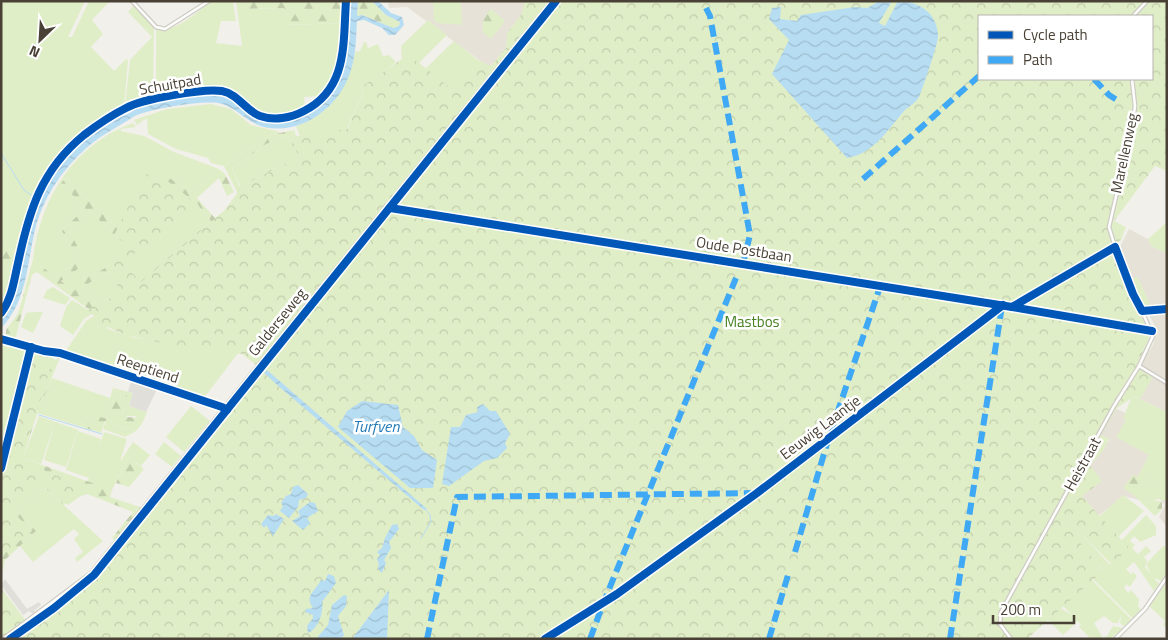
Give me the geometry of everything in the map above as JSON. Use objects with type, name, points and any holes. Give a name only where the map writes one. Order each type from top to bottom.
[{"type":"street","points":[[132,1],[156,27],[165,29],[209,1]]},
{"type":"street","name":"Galderseweg","points":[[3,639],[91,574],[552,1]]},
{"type":"street","points":[[1134,15],[1146,1]]},
{"type":"street","name":"Marellenweg","points":[[1132,80],[1135,109],[1133,122],[1109,227],[1132,294],[1142,311]]},
{"type":"street","points":[[386,206],[432,214]]},
{"type":"street","points":[[1142,311],[1167,309]]},
{"type":"street","name":"Heistraat","points":[[1010,639],[1000,624],[1000,614],[1114,406],[1139,366],[1153,334],[1142,311]]},
{"type":"street","name":"Reeptiend","points":[[62,354],[225,409]]},
{"type":"street","points":[[1139,366],[1167,383]]},
{"type":"street","points":[[1114,639],[1144,609],[1166,580]]},
{"type":"shaded area","points":[[388,1],[542,1],[490,68],[407,7],[389,8]]},
{"type":"shaded area","points":[[1129,229],[1167,249],[1167,412],[1139,399],[1152,376],[1140,366],[1153,345],[1156,331],[1130,279],[1119,249]]},
{"type":"shaded area","points":[[132,378],[158,387],[146,412],[129,406],[133,393],[128,392]]},
{"type":"shaded area","points":[[1115,408],[1129,415],[1167,484],[1167,527],[1159,517],[1165,505],[1157,496],[1148,502],[1123,496],[1100,515],[1076,492],[1099,450],[1110,440],[1100,435]]},
{"type":"shaded area","points":[[5,579],[27,609],[39,602],[41,605],[35,610],[33,609],[36,612],[33,614],[29,611],[23,615],[1,585]]},
{"type":"green space","points":[[1,1],[85,1],[68,37],[72,37],[89,1],[110,1],[92,20],[103,34],[91,47],[114,71],[126,59],[128,60],[124,108],[82,137],[52,168],[41,185],[32,205],[18,254],[1,244]]},
{"type":"green space","points":[[212,1],[233,1],[236,21],[221,21],[216,43],[242,46],[236,1],[240,1],[242,9],[284,8],[286,25],[345,23],[340,66],[327,93],[324,96],[304,97],[305,110],[296,114],[281,116],[267,115],[254,110],[238,97],[226,91],[209,89],[156,97],[156,29],[171,28],[178,25]]},
{"type":"green space","points":[[240,1],[345,1],[345,23],[285,25],[284,8],[241,9]]},
{"type":"green space","points":[[358,1],[372,1],[386,15],[400,22],[400,26],[393,28],[362,15],[357,16]]},
{"type":"green space","points":[[433,1],[461,1],[462,25],[437,23],[434,20]]},
{"type":"green space","name":"Mastbos","points":[[525,1],[1167,1],[1167,171],[1155,166],[1114,221],[1126,227],[1121,240],[1112,246],[1142,315],[1149,338],[1136,367],[1154,375],[1140,399],[1135,396],[1117,408],[1101,435],[1109,439],[1103,451],[1090,465],[1102,481],[1082,496],[1129,548],[1112,565],[1068,520],[1064,523],[1103,571],[1027,639],[1,639],[1,588],[26,621],[95,576],[204,442],[260,368],[242,354],[185,348],[126,335],[105,326],[95,316],[84,311],[121,293],[108,267],[129,247],[114,235],[145,174],[162,177],[199,205],[122,263],[141,282],[224,211],[243,185],[299,157],[290,137],[347,129],[362,96],[363,86],[406,56],[418,62],[448,86],[478,60],[491,66],[506,48],[507,33],[521,15]]},
{"type":"green space","points":[[134,5],[154,27],[153,98],[125,106],[130,60],[152,37],[128,12]]},
{"type":"green space","points":[[491,9],[505,21],[491,39],[483,32],[482,25]]},
{"type":"green space","points":[[428,20],[447,35],[403,79],[401,46]]},
{"type":"green space","points":[[454,41],[479,61],[446,90],[425,69]]},
{"type":"green space","points":[[364,42],[366,42],[368,48],[378,44],[383,56],[389,55],[396,62],[363,88],[361,98],[345,132],[300,136],[296,126],[319,115],[336,98],[348,76],[355,52],[360,51]]},
{"type":"green space","points":[[211,104],[231,109],[251,125],[280,132],[270,135],[224,166],[211,163],[208,158],[176,149],[148,134],[147,118],[137,125],[134,120],[167,109]]},
{"type":"green space","points":[[133,123],[136,127],[121,129],[121,131],[144,136],[174,152],[219,169],[193,192],[164,175],[118,229],[66,178],[61,183],[85,208],[62,231],[78,260],[55,277],[33,259],[43,215],[52,195],[77,159],[112,132]]},
{"type":"green space","points":[[294,130],[307,168],[240,198],[224,166],[270,135]],"holes":[[[288,136],[299,158],[266,172],[240,187],[232,169],[266,144]]]},
{"type":"green space","points":[[288,136],[299,158],[266,172],[241,187],[232,169],[266,144]]},
{"type":"green space","points":[[219,169],[225,174],[234,192],[227,196],[219,178],[197,198],[215,218],[224,211],[227,212],[138,291],[96,311],[87,308],[37,272],[32,275],[15,340],[31,346],[6,339],[6,330],[17,315],[21,304],[33,259],[55,277],[78,260],[62,231],[85,208],[61,183],[66,178],[118,229],[148,170],[164,175],[193,192]],"holes":[[[198,205],[211,221],[139,283],[121,262]],[[91,212],[113,234],[134,246],[102,270],[86,277],[74,291],[61,281],[86,263],[70,232]],[[108,271],[122,287],[122,293],[96,303],[83,287]]]},
{"type":"green space","points":[[198,205],[211,221],[139,284],[120,262]]},
{"type":"green space","points":[[91,212],[113,234],[135,245],[102,270],[85,278],[74,292],[61,281],[85,263],[70,232]]},
{"type":"green space","points":[[1167,222],[1167,254],[1151,246],[1148,239]]},
{"type":"green space","points":[[1,244],[18,254],[14,274],[1,266]]},
{"type":"green space","points":[[1,266],[14,274],[8,297],[1,311]]},
{"type":"green space","points":[[108,271],[122,287],[123,293],[96,303],[83,287]]},
{"type":"green space","points":[[1136,277],[1151,306],[1140,307],[1128,281]]},
{"type":"green space","points":[[53,287],[70,298],[65,305],[43,298],[47,290]]},
{"type":"green space","points":[[72,300],[93,313],[84,319],[73,335],[60,326],[66,307]]},
{"type":"green space","points":[[43,312],[33,333],[21,327],[26,313]]},
{"type":"green space","points":[[97,314],[108,329],[136,338],[239,352],[203,399],[65,352],[86,321]]},
{"type":"green space","points":[[1,341],[30,351],[1,458],[3,430],[1,429]]},
{"type":"green space","points":[[29,350],[55,354],[21,461],[86,487],[78,498],[68,505],[42,482],[13,512],[32,531],[1,556],[1,457]]},
{"type":"green space","points":[[31,351],[56,360],[61,355],[37,414],[23,458],[112,490],[110,497],[143,508],[116,542],[112,538],[133,512],[87,494],[70,500],[64,505],[44,487],[18,512],[36,531],[5,560],[1,579],[1,548]]},
{"type":"green space","points":[[52,378],[110,398],[113,388],[133,393],[129,406],[147,412],[142,424],[135,416],[125,416],[122,411],[127,401],[127,395],[116,391],[108,416],[104,418],[86,416],[82,427],[37,413]]},
{"type":"green space","points":[[116,391],[127,395],[127,401],[122,411],[127,417],[138,418],[142,424],[136,431],[115,425],[110,420],[105,421],[101,433],[82,427],[85,416],[89,417],[90,414],[104,418],[108,416]]},
{"type":"green space","points":[[1125,392],[1167,412],[1167,492],[1140,472],[1149,455],[1116,437],[1126,420],[1123,418],[1131,399]]},
{"type":"green space","points":[[191,406],[210,421],[184,452],[166,437]]},
{"type":"green space","points":[[39,416],[78,430],[66,467],[44,460],[55,423],[41,464],[23,458]]},
{"type":"green space","points":[[106,420],[110,420],[115,425],[136,431],[125,437],[103,429]]},
{"type":"green space","points":[[78,431],[101,439],[99,447],[104,432],[127,439],[120,462],[133,442],[150,455],[141,466],[129,457],[112,490],[87,482],[89,478],[66,470]]},
{"type":"green space","points":[[164,442],[181,456],[172,467],[155,454]]},
{"type":"green space","points":[[129,457],[144,469],[129,487],[116,483]]},
{"type":"green space","points":[[1140,472],[1167,492],[1167,496],[1150,484],[1141,489],[1142,499],[1146,503],[1154,500],[1162,502],[1162,509],[1155,516],[1135,496],[1123,488],[1133,475],[1137,477]]},
{"type":"green space","points":[[1146,484],[1156,486],[1167,496],[1167,501],[1157,499],[1146,503],[1142,499],[1140,491]]},
{"type":"green space","points":[[44,487],[103,541],[77,562],[75,558],[83,552],[74,539],[79,534],[74,529],[33,562],[20,546],[36,531],[18,512]]},
{"type":"green space","points":[[1123,495],[1144,511],[1118,537],[1099,517]]},
{"type":"green space","points":[[1146,515],[1156,526],[1156,535],[1140,542],[1134,536],[1130,541],[1135,545],[1132,548],[1138,554],[1146,546],[1151,551],[1144,557],[1147,561],[1145,567],[1159,584],[1154,591],[1134,562],[1126,569],[1131,574],[1133,572],[1137,576],[1130,587],[1124,583],[1126,585],[1124,588],[1128,593],[1131,590],[1139,599],[1138,606],[1141,610],[1133,619],[1093,579],[1103,570],[1068,532],[1064,523],[1068,519],[1110,565],[1121,541]]},
{"type":"green space","points":[[1163,546],[1167,547],[1167,573],[1161,581],[1152,577],[1146,564]]},
{"type":"green space","points":[[1092,580],[1132,620],[1125,627],[1120,623],[1121,615],[1118,623],[1113,623],[1104,616],[1094,623],[1103,638],[1107,636],[1113,626],[1123,628],[1110,639],[1091,639],[1079,627],[1081,625],[1078,621],[1063,635],[1047,619],[1060,608],[1072,615],[1063,606]]},
{"type":"green space","points":[[1164,584],[1167,587],[1167,629],[1163,625],[1165,621],[1149,606]]},
{"type":"water","points":[[348,1],[358,1],[357,16],[362,15],[393,28],[399,26],[400,22],[386,15],[372,1],[378,1],[391,13],[402,17],[404,25],[395,35],[389,35],[382,28],[364,20],[357,21],[354,58],[346,83],[339,95],[329,106],[306,122],[293,127],[279,129],[264,127],[251,122],[230,107],[218,103],[188,104],[161,108],[133,117],[101,137],[81,153],[64,171],[50,192],[36,226],[22,293],[10,317],[1,328],[1,322],[14,287],[30,214],[47,180],[70,151],[99,128],[132,112],[135,107],[188,93],[210,91],[227,94],[237,100],[251,113],[262,118],[285,118],[307,112],[321,103],[331,92],[338,78],[346,49]]},
{"type":"water","points":[[880,1],[892,1],[879,23],[885,26],[898,1],[913,3],[926,10],[934,20],[938,39],[918,99],[905,110],[873,146],[857,156],[847,158],[772,74],[789,40],[769,19],[772,8],[781,7],[780,19],[797,21],[801,15],[855,7],[867,8]]},
{"type":"water","points":[[267,370],[427,509],[424,510],[283,390],[264,373]]},
{"type":"water","name":"Turfven","points":[[362,401],[398,405],[403,427],[414,436],[422,450],[437,460],[433,488],[410,488],[338,427],[347,411]]},
{"type":"water","points":[[483,404],[490,411],[496,411],[510,434],[505,443],[507,448],[497,458],[484,461],[449,486],[442,484],[451,427],[460,427],[466,415],[478,412],[477,407]]},
{"type":"water","points":[[298,485],[308,494],[306,498],[299,500],[298,507],[289,518],[280,511],[283,506],[281,503],[286,496],[291,494],[293,487]]},
{"type":"water","points":[[310,502],[315,503],[318,511],[307,518],[310,523],[303,530],[292,521],[300,516],[298,511]]},
{"type":"water","points":[[276,514],[284,519],[273,536],[266,525],[264,528],[261,524],[268,515],[274,516]]},
{"type":"water","points":[[397,524],[399,529],[389,542],[391,548],[384,560],[386,563],[382,573],[378,569],[377,559],[380,555],[377,552],[382,548],[392,525]]},
{"type":"water","points":[[328,574],[334,576],[336,583],[322,602],[321,615],[315,628],[308,633],[307,626],[313,615],[305,612],[306,609],[313,608],[310,600],[311,594],[321,580],[325,581]]},
{"type":"water","points":[[389,590],[387,639],[352,639]]},
{"type":"water","points":[[344,595],[347,596],[346,606],[338,616],[344,635],[341,639],[316,639],[328,625],[332,605]]},
{"type":"waterway","points":[[1,153],[24,190],[37,199]]},
{"type":"waterway","points":[[39,415],[102,434]]},
{"type":"waterway","points":[[421,538],[431,522],[430,515],[426,510]]},
{"type":"marked path","points":[[706,8],[710,16],[750,235],[744,259]]},
{"type":"marked path","points":[[863,179],[978,77]]},
{"type":"marked path","points":[[1095,80],[1109,95],[1120,102]]},
{"type":"marked path","points":[[590,639],[736,278]]},
{"type":"marked path","points":[[795,552],[829,437],[880,287]]},
{"type":"marked path","points":[[950,639],[1002,306]]},
{"type":"marked path","points":[[427,639],[457,497],[755,493]]},
{"type":"marked path","points":[[769,639],[788,575]]},
{"type":"cycle path","name":"Schuitpad","points":[[1,313],[5,308],[14,283],[32,209],[47,177],[69,148],[99,124],[126,108],[145,101],[188,93],[213,90],[222,91],[233,95],[255,114],[265,118],[282,118],[304,111],[318,102],[329,90],[336,78],[343,48],[346,1]]},
{"type":"cycle path","points":[[10,639],[54,608],[94,575],[556,1]]},
{"type":"cycle path","name":"Oude Postbaan","points":[[390,208],[1012,307],[1115,247],[1133,294],[1142,311],[1167,309]]},
{"type":"cycle path","name":"Eeuwig Laantje","points":[[545,639],[617,594],[757,493],[1003,305]]},
{"type":"cycle path","points":[[1012,307],[1152,331]]},
{"type":"cycle path","points":[[1,339],[44,351],[60,353],[227,410]]},
{"type":"cycle path","points":[[1,468],[31,347]]}]
